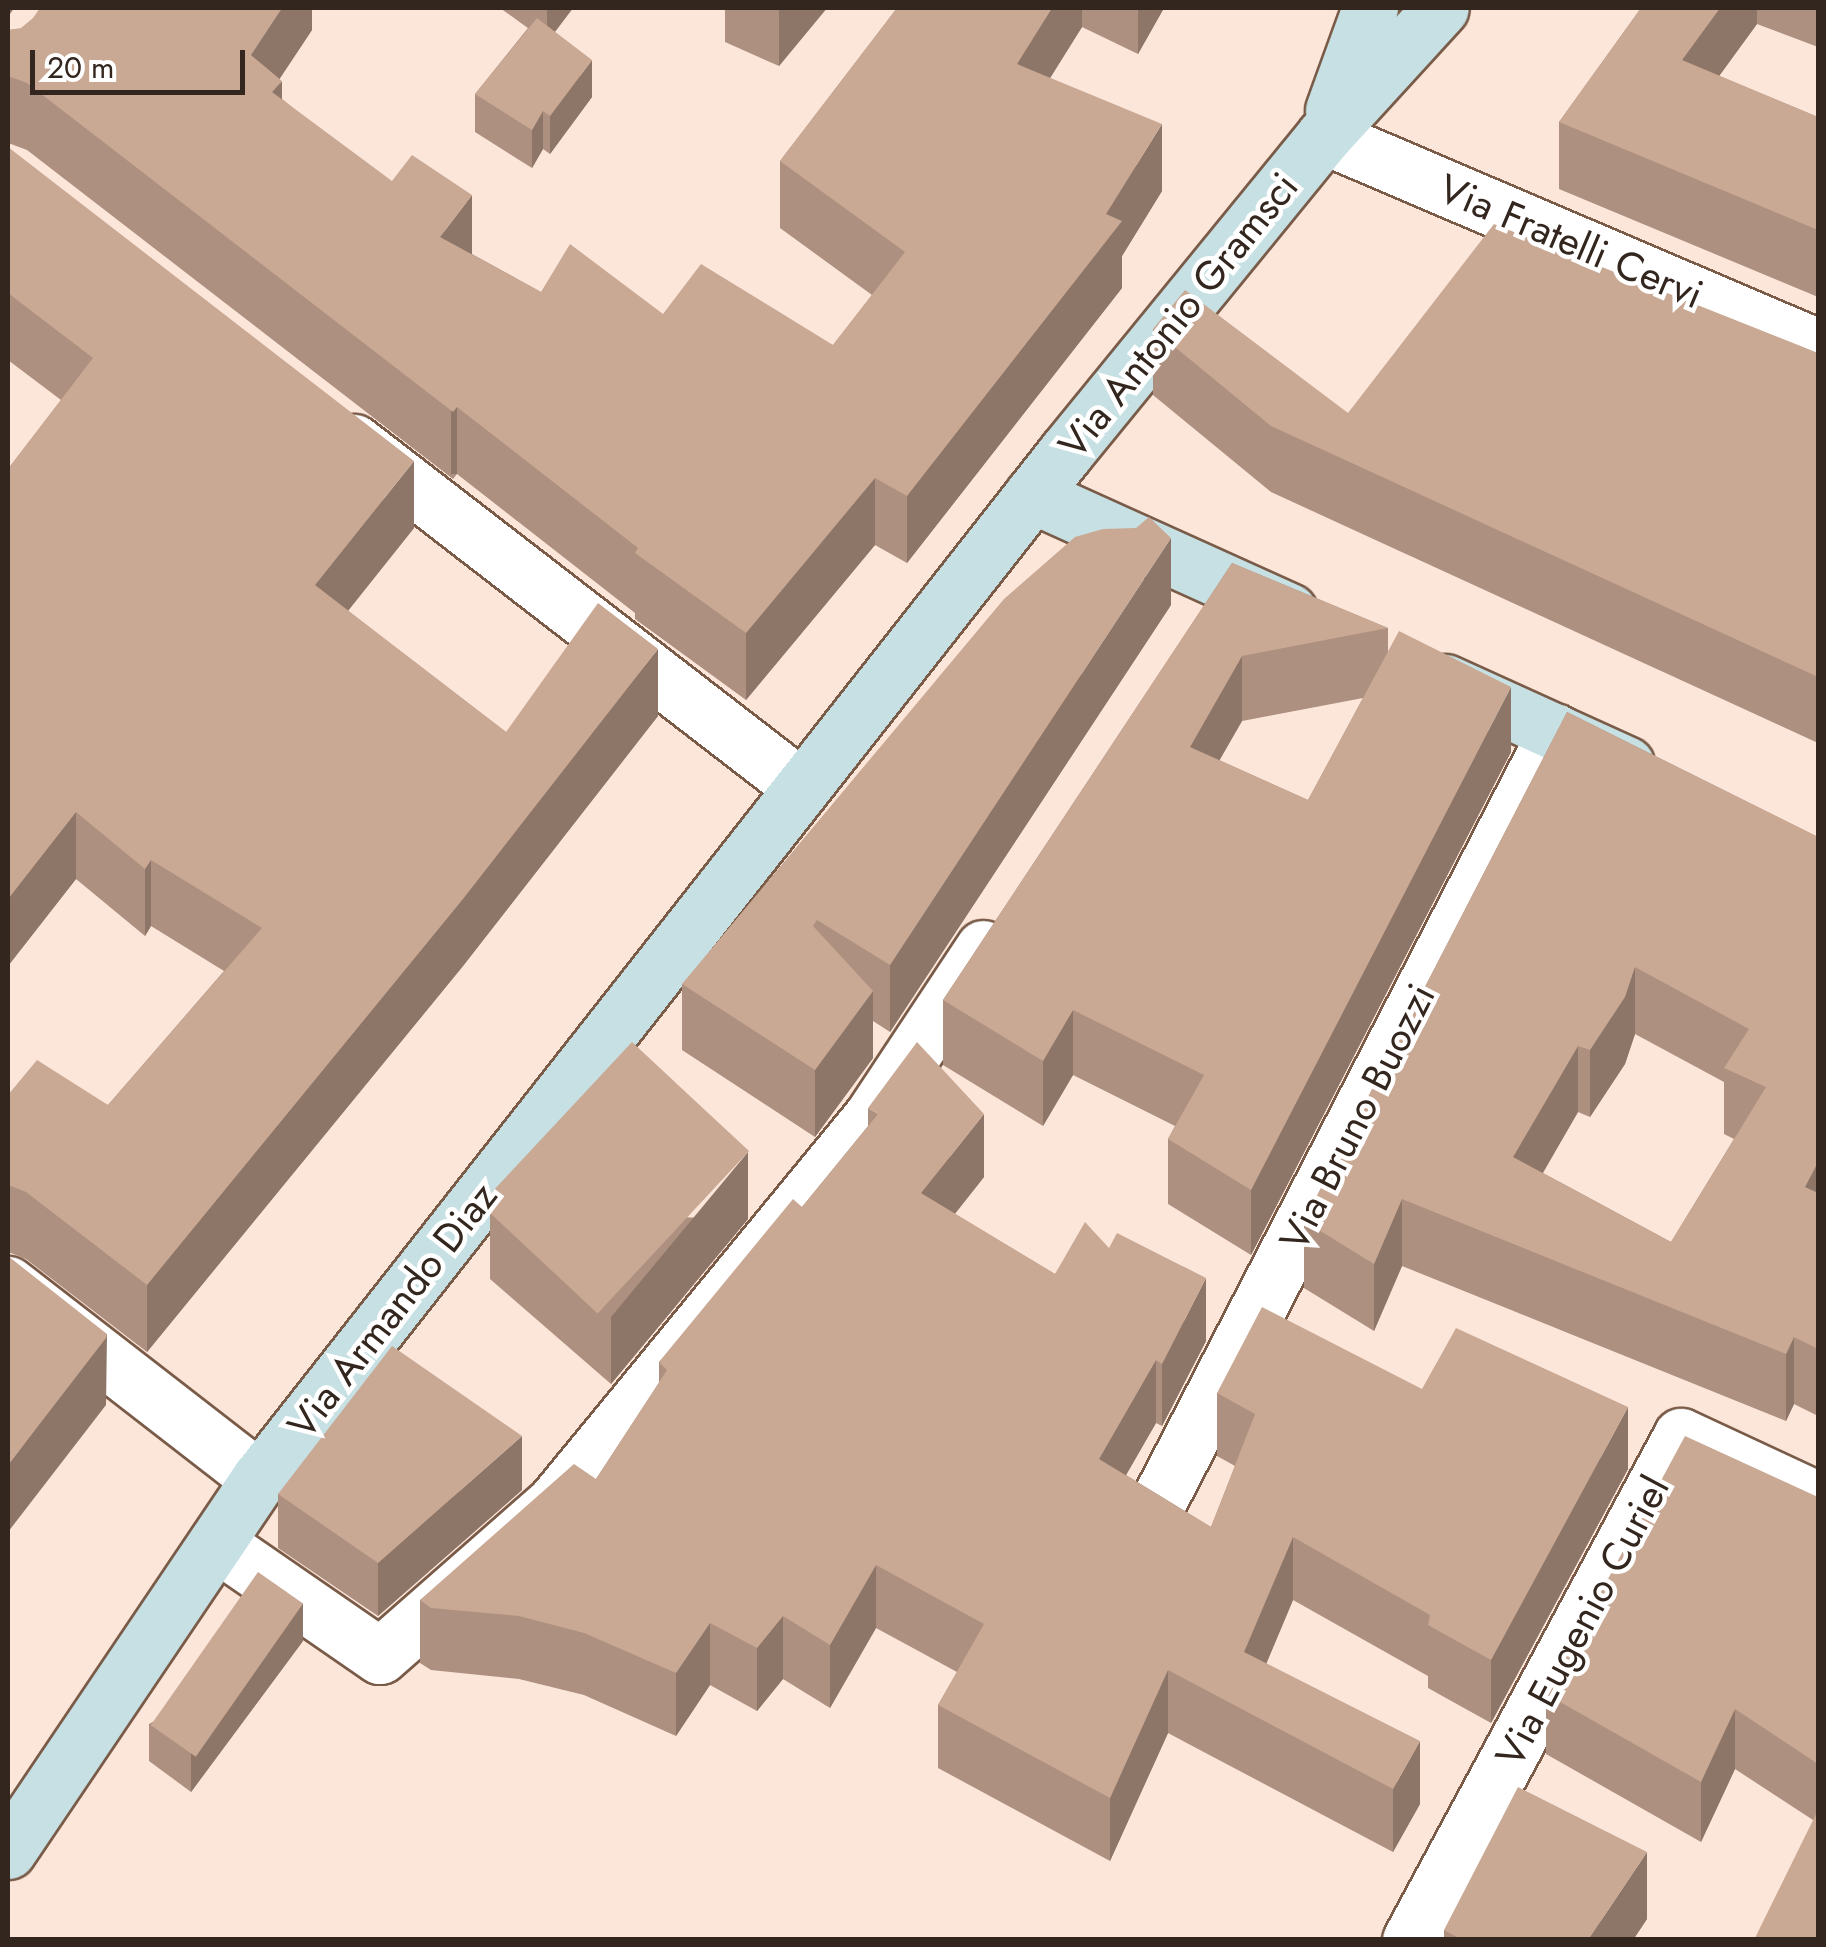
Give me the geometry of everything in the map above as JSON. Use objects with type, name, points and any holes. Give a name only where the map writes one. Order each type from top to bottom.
[{"type":"street","points":[[1324,136],[1370,8]]},
{"type":"street","name":"Via Antonio Gramsci","points":[[801,787],[1324,136],[1441,8]]},
{"type":"street","name":"Via Fratelli Cervi","points":[[1324,136],[1818,347]]},
{"type":"street","points":[[319,415],[801,787]]},
{"type":"street","points":[[1032,495],[1328,629]]},
{"type":"street","points":[[1192,631],[1224,582]]},
{"type":"street","points":[[1398,661],[1678,788]]},
{"type":"street","name":"Via Bruno Buozzi","points":[[1158,1502],[1556,732]]},
{"type":"street","name":"Via Armando Diaz","points":[[8,1850],[259,1479],[801,787]]},
{"type":"street","points":[[216,1543],[380,1656],[556,1502],[870,1119],[1010,908]]},
{"type":"street","points":[[8,1284],[259,1479]]},
{"type":"street","name":"Via Eugenio Curiel","points":[[1410,1940],[1681,1436],[1818,1500]]},
{"type":"building","points":[[40,8],[282,8],[251,55],[282,81],[272,92],[392,181],[412,155],[472,195],[440,237],[541,292],[570,244],[663,314],[701,264],[833,345],[905,252],[780,161],[897,8],[1052,8],[1017,64],[1162,124],[1106,214],[1122,221],[907,496],[875,478],[746,633],[635,553],[638,548],[457,407],[453,412],[27,83],[8,78],[8,30],[21,28]]},
{"type":"building","points":[[1641,8],[1720,8],[1682,60],[1818,117],[1818,230],[1559,122]]},
{"type":"building","points":[[537,18],[592,60],[550,116],[543,111],[532,130],[475,94]]},
{"type":"building","points":[[8,147],[414,461],[315,585],[506,732],[598,603],[658,649],[463,899],[147,1285],[26,1192],[8,1187],[8,1095],[37,1060],[108,1105],[262,928],[151,860],[145,869],[76,812],[8,899],[8,469],[93,358],[8,293]]},
{"type":"building","points":[[1494,224],[1818,353],[1818,677],[1271,426],[1153,329],[1185,290],[1348,413]]},
{"type":"building","points":[[1149,517],[1171,538],[890,965],[817,920],[813,926],[873,991],[815,1070],[682,984],[1004,599],[1075,537],[1103,529],[1136,528]]},
{"type":"building","points":[[1232,563],[1388,628],[1242,656],[1190,747],[1308,800],[1399,631],[1511,687],[1251,1190],[1168,1139],[1204,1075],[1073,1010],[1043,1061],[943,1000]]},
{"type":"building","points":[[1567,712],[1818,837],[1818,1162],[1805,1187],[1818,1193],[1818,1349],[1794,1337],[1786,1354],[1402,1199],[1374,1264],[1304,1221]],"holes":[[[1635,967],[1749,1029],[1724,1068],[1766,1087],[1671,1242],[1513,1157],[1578,1046],[1590,1050],[1625,997]]]},
{"type":"building","points":[[632,1042],[749,1151],[598,1313],[481,1204]]},
{"type":"building","points":[[917,1042],[984,1114],[921,1193],[1055,1274],[1085,1222],[1109,1248],[1117,1233],[1206,1278],[1162,1364],[1156,1360],[1099,1459],[1211,1527],[1255,1414],[1217,1393],[1262,1307],[1422,1389],[1456,1328],[1628,1407],[1491,1660],[1428,1625],[1430,1615],[1293,1537],[1244,1652],[1420,1741],[1393,1789],[1168,1670],[1110,1798],[938,1705],[984,1624],[876,1565],[830,1645],[783,1616],[757,1648],[710,1623],[676,1673],[584,1633],[519,1616],[431,1608],[420,1600],[574,1464],[596,1479],[667,1370],[659,1362],[793,1199],[802,1207],[878,1114],[868,1108]]},
{"type":"building","points":[[8,1256],[107,1334],[8,1465]]},
{"type":"building","points":[[392,1346],[522,1436],[378,1563],[278,1494]]},
{"type":"building","points":[[1685,1436],[1818,1497],[1818,1764],[1735,1709],[1701,1782],[1546,1694]]},
{"type":"building","points":[[258,1572],[303,1604],[196,1757],[151,1725]]},
{"type":"building","points":[[1518,1787],[1647,1852],[1588,1940],[1462,1940],[1444,1930]]},
{"type":"building","points":[[1818,1810],[1818,1940],[1754,1940]]}]
